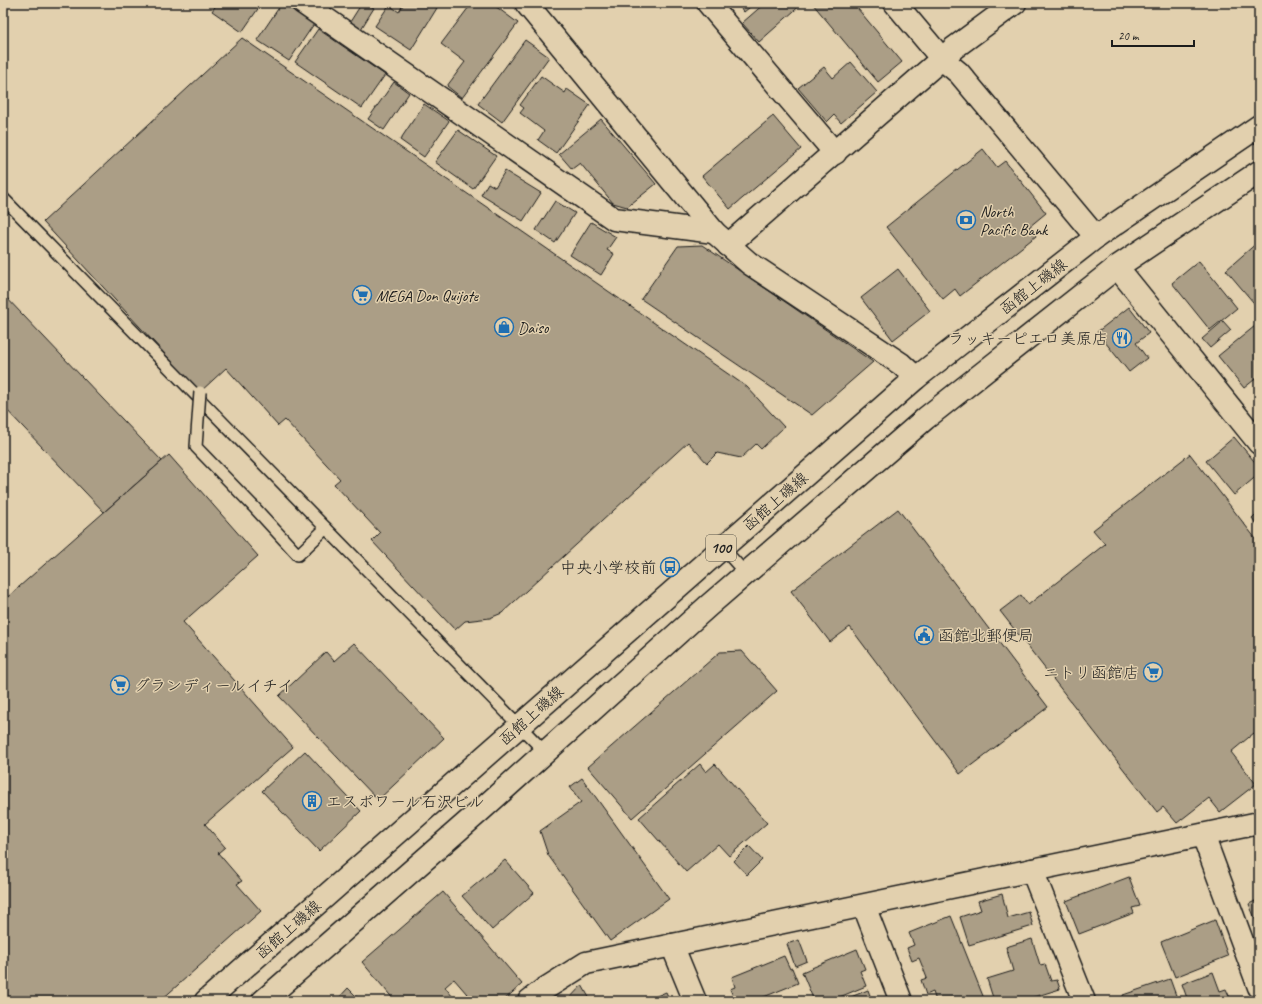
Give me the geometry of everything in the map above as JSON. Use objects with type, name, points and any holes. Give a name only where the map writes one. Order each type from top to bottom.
[{"type":"street","points":[[303,3],[614,219],[721,239],[835,153],[942,59],[1015,3]]},
{"type":"street","points":[[526,3],[721,239],[749,263],[901,364],[916,378]]},
{"type":"street","points":[[708,3],[835,153]]},
{"type":"street","points":[[895,3],[942,59],[959,73],[1096,237]]},
{"type":"street","name":"函館上磯線","points":[[206,1001],[916,378],[1096,237],[1259,126]]},
{"type":"street","name":"100","points":[[263,1001],[746,574],[926,418],[1117,267],[1259,172]]},
{"type":"street","points":[[1117,267],[1259,443]]},
{"type":"street","points":[[529,1001],[543,990],[586,963],[1203,835],[1259,822]]},
{"type":"street","points":[[1203,835],[1255,963],[1259,987]]},
{"type":"street","points":[[1032,870],[1084,1001]]},
{"type":"street","points":[[864,906],[901,1001]]},
{"type":"street","points":[[672,945],[695,1001]]},
{"type":"lane","points":[[3,198],[545,752]]},
{"type":"lane","points":[[200,392],[196,447],[298,555],[326,528]]},
{"type":"lane","points":[[722,547],[746,574]]},
{"type":"building","points":[[215,3],[262,3],[242,32],[212,11],[217,4]]},
{"type":"building","points":[[282,3],[314,24],[289,61],[257,40]]},
{"type":"building","points":[[362,3],[374,8],[361,29],[350,22]]},
{"type":"building","points":[[404,3],[429,3],[437,8],[411,50],[375,26],[389,5],[399,12]]},
{"type":"building","points":[[472,3],[491,3],[518,23],[462,98],[447,86],[465,62],[441,44]]},
{"type":"building","points":[[736,3],[755,3],[744,12]]},
{"type":"building","points":[[765,3],[803,3],[759,42],[742,23]]},
{"type":"building","points":[[812,3],[853,3],[902,62],[878,82]]},
{"type":"building","points":[[318,29],[385,75],[362,108],[295,62]]},
{"type":"building","name":"MEGA Don Quijote","points":[[242,38],[747,387],[784,427],[761,449],[756,444],[741,458],[717,453],[707,463],[688,442],[502,613],[490,618],[465,621],[455,630],[372,541],[380,533],[334,484],[340,479],[285,420],[278,426],[226,368],[200,392],[43,222]]},
{"type":"building","points":[[525,40],[549,57],[502,122],[478,104]]},
{"type":"building","points":[[851,62],[877,92],[841,123],[834,115],[827,122],[798,88],[824,67],[833,78]]},
{"type":"building","points":[[541,76],[565,93],[567,89],[590,105],[556,153],[538,140],[544,131],[520,113],[524,108],[520,105]]},
{"type":"building","points":[[394,82],[409,93],[384,130],[368,119]]},
{"type":"building","points":[[424,104],[449,121],[424,157],[400,140]]},
{"type":"building","points":[[773,116],[801,149],[730,209],[702,176]]},
{"type":"building","points":[[601,119],[656,184],[627,207],[613,203],[580,163],[572,169],[559,154]]},
{"type":"building","points":[[458,130],[496,156],[473,189],[435,162]]},
{"type":"building","name":"North Pacific Bank","points":[[983,149],[997,167],[1005,161],[1046,213],[1029,227],[1036,236],[960,296],[955,289],[943,299],[886,227]]},
{"type":"building","points":[[505,171],[541,193],[523,221],[481,195],[488,183],[495,187]]},
{"type":"building","points":[[555,201],[575,213],[555,243],[536,230]]},
{"type":"building","points":[[591,222],[616,237],[607,250],[614,254],[601,275],[570,255]]},
{"type":"building","points":[[1259,241],[1259,309],[1226,270]]},
{"type":"building","points":[[702,245],[873,362],[812,415],[641,299],[678,246]]},
{"type":"building","points":[[1199,261],[1237,308],[1210,330],[1172,283]]},
{"type":"building","points":[[898,269],[930,311],[893,340],[861,298]]},
{"type":"building","points":[[3,294],[162,461],[104,512],[3,406]]},
{"type":"building","name":"ラッキーピエロ美原店","points":[[1129,307],[1149,333],[1136,343],[1147,358],[1129,372],[1097,332]]},
{"type":"building","points":[[1223,321],[1231,330],[1210,348],[1202,339]]},
{"type":"building","points":[[1255,326],[1259,331],[1259,376],[1244,388],[1218,356]]},
{"type":"building","points":[[1234,437],[1259,467],[1259,474],[1234,495],[1206,461]]},
{"type":"building","name":"ニトリ函館店","points":[[1190,454],[1259,543],[1259,739],[1254,733],[1231,752],[1256,784],[1220,812],[1209,798],[1177,823],[1163,807],[1157,812],[1000,611],[1021,595],[1028,605],[1105,544],[1093,530]]},
{"type":"building","name":"グランディールイチイ","points":[[169,455],[258,556],[183,622],[293,747],[205,824],[225,847],[218,853],[242,881],[237,884],[261,911],[160,1001],[3,1001],[3,601]]},
{"type":"building","name":"函館北郵便局","points":[[898,509],[1048,707],[960,774],[850,627],[830,642],[791,591]]},
{"type":"building","points":[[1259,511],[1259,527],[1252,518]]},
{"type":"building","points":[[354,643],[444,738],[378,800],[279,696],[326,652],[334,661]]},
{"type":"building","points":[[742,651],[777,691],[632,818],[588,767],[720,652]]},
{"type":"building","name":"エスポワール石沢ビル","points":[[305,751],[361,811],[319,851],[262,791]]},
{"type":"building","points":[[700,764],[706,772],[715,764],[767,823],[729,856],[718,844],[686,872],[639,818]]},
{"type":"building","points":[[582,778],[669,899],[610,941],[548,855],[540,831],[581,802],[570,787]]},
{"type":"building","points":[[749,846],[762,860],[747,875],[734,861]]},
{"type":"building","points":[[505,860],[534,893],[492,930],[462,896]]},
{"type":"building","points":[[1129,877],[1140,906],[1132,908],[1134,913],[1079,934],[1066,901]]},
{"type":"building","points":[[443,892],[522,984],[503,1001],[482,1001],[479,997],[473,1001],[454,979],[445,987],[456,1001],[395,1001],[362,962]]},
{"type":"building","points":[[1002,894],[1008,918],[1029,912],[1033,926],[969,945],[960,917],[981,910],[978,901]]},
{"type":"building","points":[[1259,899],[1259,928],[1249,904]]},
{"type":"building","points":[[951,916],[985,1001],[936,1001],[933,992],[926,995],[921,980],[927,978],[919,958],[912,961],[907,948],[914,945],[909,933]]},
{"type":"building","points":[[1215,920],[1228,956],[1175,977],[1161,942]]},
{"type":"building","points":[[1032,939],[1040,965],[1045,964],[1051,981],[1057,980],[1060,989],[1021,1001],[994,1001],[987,979],[1013,971],[1006,947]]},
{"type":"building","points":[[799,940],[807,961],[795,966],[787,944]]},
{"type":"building","points":[[857,949],[865,969],[860,971],[866,986],[830,1001],[814,1001],[802,972]]},
{"type":"building","points":[[784,956],[790,969],[792,968],[798,983],[754,1001],[735,1001],[730,989],[735,987],[732,977]]},
{"type":"building","points":[[1213,972],[1220,991],[1226,989],[1231,1000],[1188,1001],[1182,984]]},
{"type":"building","points":[[1170,979],[1178,1001],[1124,1001],[1123,995]]},
{"type":"building","points":[[582,985],[591,1001],[567,1001]]},
{"type":"building","points":[[348,988],[361,1001],[336,1001]]},
{"type":"building","points":[[868,990],[872,1001],[841,1001]]},
{"type":"building","points":[[666,992],[670,1001],[645,1001]]},
{"type":"place","name":"North Pacific Bank","points":[[966,220]]},
{"type":"place","name":"MEGA Don Quijote","points":[[362,295]]},
{"type":"place","name":"Daiso","points":[[504,327]]},
{"type":"place","name":"ラッキーピエロ美原店","points":[[1122,338]]},
{"type":"place","name":"中央小学校前","points":[[670,567]]},
{"type":"place","name":"函館北郵便局","points":[[924,635]]},
{"type":"place","name":"ニトリ函館店","points":[[1153,672]]},
{"type":"place","name":"グランディールイチイ","points":[[120,685]]},
{"type":"place","name":"エスポワール石沢ビル","points":[[312,801]]}]
